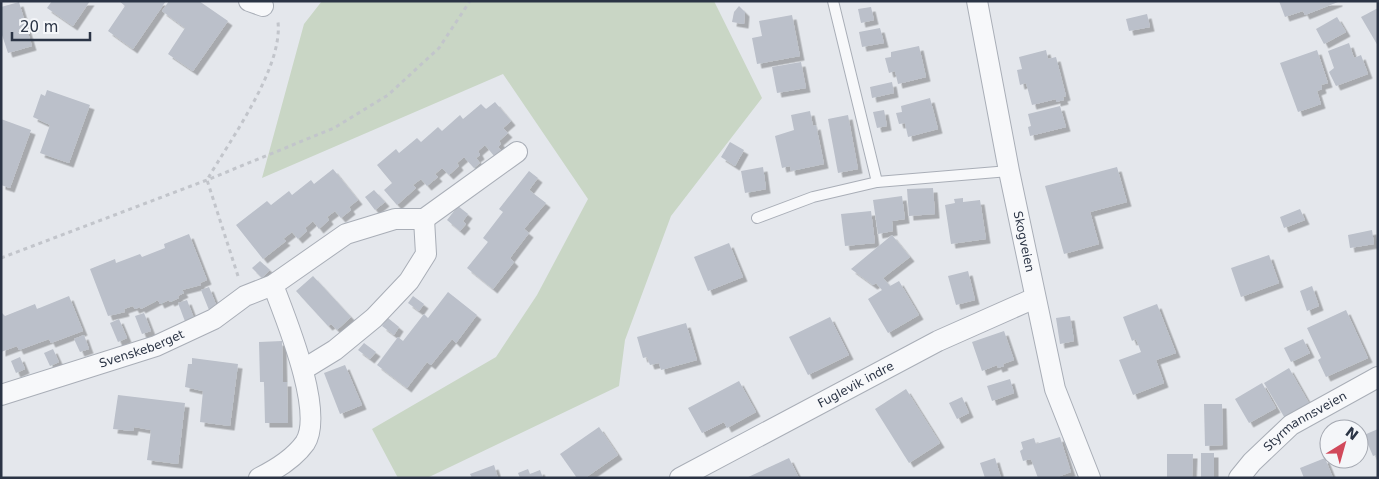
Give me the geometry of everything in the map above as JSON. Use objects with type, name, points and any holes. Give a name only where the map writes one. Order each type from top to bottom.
[{"type":"street","name":"Skogveien","points":[[977,1],[1009,170],[1055,389],[1090,478]]},
{"type":"street","points":[[304,369],[335,350],[374,318],[409,281],[426,254],[424,219],[517,152]]},
{"type":"street","name":"Svenskeberget","points":[[1,395],[156,346],[214,319],[245,296],[273,284],[346,234],[395,219],[424,219]]},
{"type":"street","points":[[259,478],[291,457],[305,442],[310,423],[304,369],[273,284]]},
{"type":"street","name":"Fuglevik indre","points":[[680,478],[938,342],[1035,298]]},
{"type":"street","name":"Styrmannsveien","points":[[1239,478],[1252,462],[1291,425],[1378,377]]},
{"type":"lane","points":[[833,1],[877,182]]},
{"type":"lane","points":[[757,218],[813,197],[877,182],[1009,170]]},
{"type":"path","points":[[1,258],[207,180],[334,128],[388,95],[439,48],[470,1]]},
{"type":"path","points":[[245,296],[207,180],[266,78],[276,49],[279,34],[278,17],[256,4]]},
{"type":"green space","points":[[322,1],[714,1],[762,98],[671,216],[625,340],[619,386],[427,478],[398,478],[372,429],[496,357],[537,295],[588,199],[503,74],[262,178],[304,24]]},
{"type":"building","points":[[52,1],[90,1],[73,26],[47,8]]},
{"type":"building","points":[[119,1],[166,1],[133,49],[108,31],[125,6]]},
{"type":"building","points":[[169,1],[199,1],[228,21],[193,71],[168,54],[185,28],[162,11]]},
{"type":"building","points":[[1279,1],[1338,2],[1305,15],[1303,11],[1285,17]]},
{"type":"building","points":[[19,2],[32,46],[8,53],[1,32],[1,7]]},
{"type":"building","points":[[739,6],[745,12],[744,24],[732,22],[734,12]]},
{"type":"building","points":[[871,7],[874,20],[861,23],[858,9]]},
{"type":"building","points":[[1378,8],[1378,46],[1361,17]]},
{"type":"building","points":[[1147,14],[1150,27],[1129,31],[1126,19]]},
{"type":"building","points":[[792,15],[800,56],[757,64],[752,38],[762,36],[759,21]]},
{"type":"building","points":[[1337,17],[1346,32],[1324,44],[1316,29]]},
{"type":"building","points":[[880,28],[884,43],[862,47],[859,32]]},
{"type":"building","points":[[1349,43],[1354,58],[1361,55],[1368,74],[1336,86],[1329,72],[1334,68],[1328,51]]},
{"type":"building","points":[[919,46],[926,77],[898,84],[895,71],[889,73],[885,58],[891,57],[891,52]]},
{"type":"building","points":[[1046,50],[1048,59],[1056,57],[1066,96],[1063,97],[1064,100],[1056,102],[1056,99],[1032,105],[1026,83],[1020,85],[1017,70],[1022,69],[1019,57]]},
{"type":"building","points":[[1317,50],[1328,83],[1321,85],[1322,89],[1317,91],[1321,104],[1298,112],[1280,63]]},
{"type":"building","points":[[801,62],[806,88],[777,93],[772,67]]},
{"type":"building","points":[[892,82],[894,93],[872,98],[870,87]]},
{"type":"building","points":[[47,90],[90,105],[69,163],[40,153],[50,125],[33,117],[41,94],[45,96]]},
{"type":"building","points":[[930,98],[938,129],[908,137],[905,123],[899,124],[896,113],[902,112],[901,106]]},
{"type":"building","points":[[495,102],[511,121],[503,128],[508,133],[499,141],[501,144],[498,147],[502,151],[495,157],[485,145],[478,151],[480,155],[476,158],[480,163],[474,168],[464,157],[457,163],[459,166],[449,175],[442,168],[435,174],[438,177],[427,186],[421,179],[413,185],[416,188],[397,205],[384,190],[392,183],[377,165],[396,149],[399,153],[417,138],[421,142],[438,127],[442,131],[460,115],[463,119],[481,104],[486,109]]},
{"type":"building","points":[[1060,106],[1066,127],[1030,136],[1028,127],[1031,126],[1028,114]]},
{"type":"building","points":[[884,110],[887,126],[877,128],[873,112]]},
{"type":"building","points":[[810,111],[813,126],[816,125],[824,164],[791,171],[790,166],[782,168],[775,136],[794,130],[791,115]]},
{"type":"building","points":[[848,115],[858,169],[838,173],[828,119]]},
{"type":"building","points":[[1,119],[31,130],[10,188],[1,185]]},
{"type":"building","points":[[730,142],[744,150],[735,166],[721,157]]},
{"type":"building","points":[[763,167],[766,189],[745,193],[741,171]]},
{"type":"building","points":[[1117,167],[1127,202],[1090,212],[1099,244],[1064,254],[1045,186]]},
{"type":"building","points":[[333,169],[358,200],[349,207],[351,210],[341,218],[335,211],[327,217],[329,220],[319,229],[313,221],[305,228],[307,231],[298,239],[292,232],[283,239],[286,241],[263,259],[236,225],[267,201],[271,205],[289,191],[292,195],[311,180],[314,184]]},
{"type":"building","points":[[529,171],[538,178],[529,190],[546,203],[524,229],[529,233],[510,258],[514,262],[493,289],[467,268],[488,242],[483,238],[503,212],[499,209]]},
{"type":"building","points":[[933,188],[935,214],[909,216],[907,189]]},
{"type":"building","points":[[374,190],[385,202],[375,210],[365,197]]},
{"type":"building","points":[[902,196],[905,219],[892,221],[893,231],[878,234],[873,200]]},
{"type":"building","points":[[963,198],[963,202],[980,200],[986,239],[951,244],[945,205],[955,203],[954,199]]},
{"type":"building","points":[[458,206],[468,214],[463,221],[466,224],[460,231],[447,220]]},
{"type":"building","points":[[1300,209],[1305,220],[1284,228],[1280,217]]},
{"type":"building","points":[[871,211],[875,243],[845,246],[841,214]]},
{"type":"building","points":[[1372,230],[1374,244],[1350,248],[1348,235]]},
{"type":"building","points":[[189,234],[207,280],[200,283],[201,285],[182,290],[184,293],[178,296],[179,298],[170,302],[169,300],[160,304],[158,300],[141,309],[140,307],[135,309],[133,306],[124,309],[125,312],[108,316],[90,269],[115,259],[116,263],[140,254],[142,257],[165,248],[164,244]]},
{"type":"building","points":[[892,235],[910,257],[883,278],[890,286],[899,281],[919,315],[888,333],[868,299],[882,290],[876,283],[873,285],[851,269]]},
{"type":"building","points":[[729,243],[743,277],[708,291],[694,257]]},
{"type":"building","points":[[1269,255],[1279,283],[1241,297],[1231,268]]},
{"type":"building","points":[[260,261],[270,270],[262,278],[252,268]]},
{"type":"building","points":[[968,271],[975,300],[956,305],[948,276]]},
{"type":"building","points":[[313,276],[351,317],[337,330],[331,324],[328,326],[296,291]]},
{"type":"building","points":[[1312,286],[1319,306],[1307,311],[1300,291]]},
{"type":"building","points":[[209,287],[217,307],[209,310],[201,290]]},
{"type":"building","points":[[448,292],[477,315],[456,343],[452,339],[431,365],[427,362],[407,388],[377,365],[398,337],[403,341],[424,314],[428,318]]},
{"type":"building","points":[[69,296],[83,331],[51,343],[49,339],[19,350],[17,346],[1,352],[1,312],[5,316],[35,304],[37,309]]},
{"type":"building","points":[[413,296],[424,304],[419,311],[408,303]]},
{"type":"building","points":[[187,300],[195,321],[186,324],[178,303]]},
{"type":"building","points":[[1157,304],[1176,353],[1156,360],[1164,383],[1133,395],[1119,360],[1141,352],[1136,339],[1132,341],[1123,317]]},
{"type":"building","points":[[1346,310],[1368,358],[1326,377],[1318,360],[1321,358],[1307,328]]},
{"type":"building","points":[[144,313],[151,331],[142,334],[135,316]]},
{"type":"building","points":[[1070,316],[1074,341],[1060,344],[1056,318]]},
{"type":"building","points":[[830,317],[849,355],[808,375],[789,337]]},
{"type":"building","points":[[388,318],[399,327],[394,335],[382,326]]},
{"type":"building","points":[[119,319],[127,338],[118,342],[110,323]]},
{"type":"building","points":[[686,323],[697,360],[661,370],[659,363],[650,365],[647,357],[643,358],[637,337]]},
{"type":"building","points":[[1004,331],[1014,360],[1003,364],[1004,366],[998,368],[997,365],[982,371],[972,342]]},
{"type":"building","points":[[84,335],[89,349],[80,352],[74,339]]},
{"type":"building","points":[[1303,339],[1310,353],[1291,362],[1284,348]]},
{"type":"building","points":[[282,341],[283,382],[287,382],[288,423],[265,423],[264,382],[260,382],[259,342]]},
{"type":"building","points":[[364,343],[376,352],[370,359],[358,350]]},
{"type":"building","points":[[53,349],[59,362],[50,366],[44,353]]},
{"type":"building","points":[[20,357],[25,369],[16,373],[11,361]]},
{"type":"building","points":[[192,358],[238,364],[230,426],[200,422],[203,391],[185,387],[188,364],[192,364]]},
{"type":"building","points":[[345,365],[362,405],[340,414],[324,373]]},
{"type":"building","points":[[1289,368],[1310,405],[1286,420],[1264,383]]},
{"type":"building","points":[[1010,379],[1014,393],[992,401],[987,386]]},
{"type":"building","points":[[739,381],[756,412],[727,428],[724,422],[702,433],[688,408]]},
{"type":"building","points":[[1262,383],[1276,408],[1249,423],[1235,399]]},
{"type":"building","points":[[906,389],[940,443],[909,463],[875,409]]},
{"type":"building","points":[[118,395],[185,403],[178,464],[147,460],[151,430],[134,427],[133,431],[113,429]]},
{"type":"building","points":[[962,397],[969,413],[957,419],[949,403]]},
{"type":"building","points":[[1204,404],[1222,404],[1223,445],[1205,446]]},
{"type":"building","points":[[599,427],[618,455],[585,478],[577,478],[560,454]]},
{"type":"building","points":[[1378,429],[1378,460],[1376,455],[1373,456],[1369,447],[1369,433]]},
{"type":"building","points":[[1060,437],[1071,472],[1055,478],[1038,478],[1031,459],[1023,461],[1020,451],[1023,449],[1021,442],[1034,438],[1036,444]]},
{"type":"building","points":[[1201,453],[1214,453],[1214,478],[1201,478]]},
{"type":"building","points":[[1167,454],[1193,454],[1192,478],[1167,478]]},
{"type":"building","points":[[789,458],[799,478],[746,478]]},
{"type":"building","points":[[995,458],[1001,478],[985,478],[980,463]]},
{"type":"building","points":[[1319,460],[1319,469],[1329,469],[1333,478],[1304,478],[1300,468]]},
{"type":"building","points":[[494,465],[498,478],[472,478],[470,474]]},
{"type":"building","points":[[528,469],[530,474],[540,470],[543,478],[520,478],[518,473]]}]
